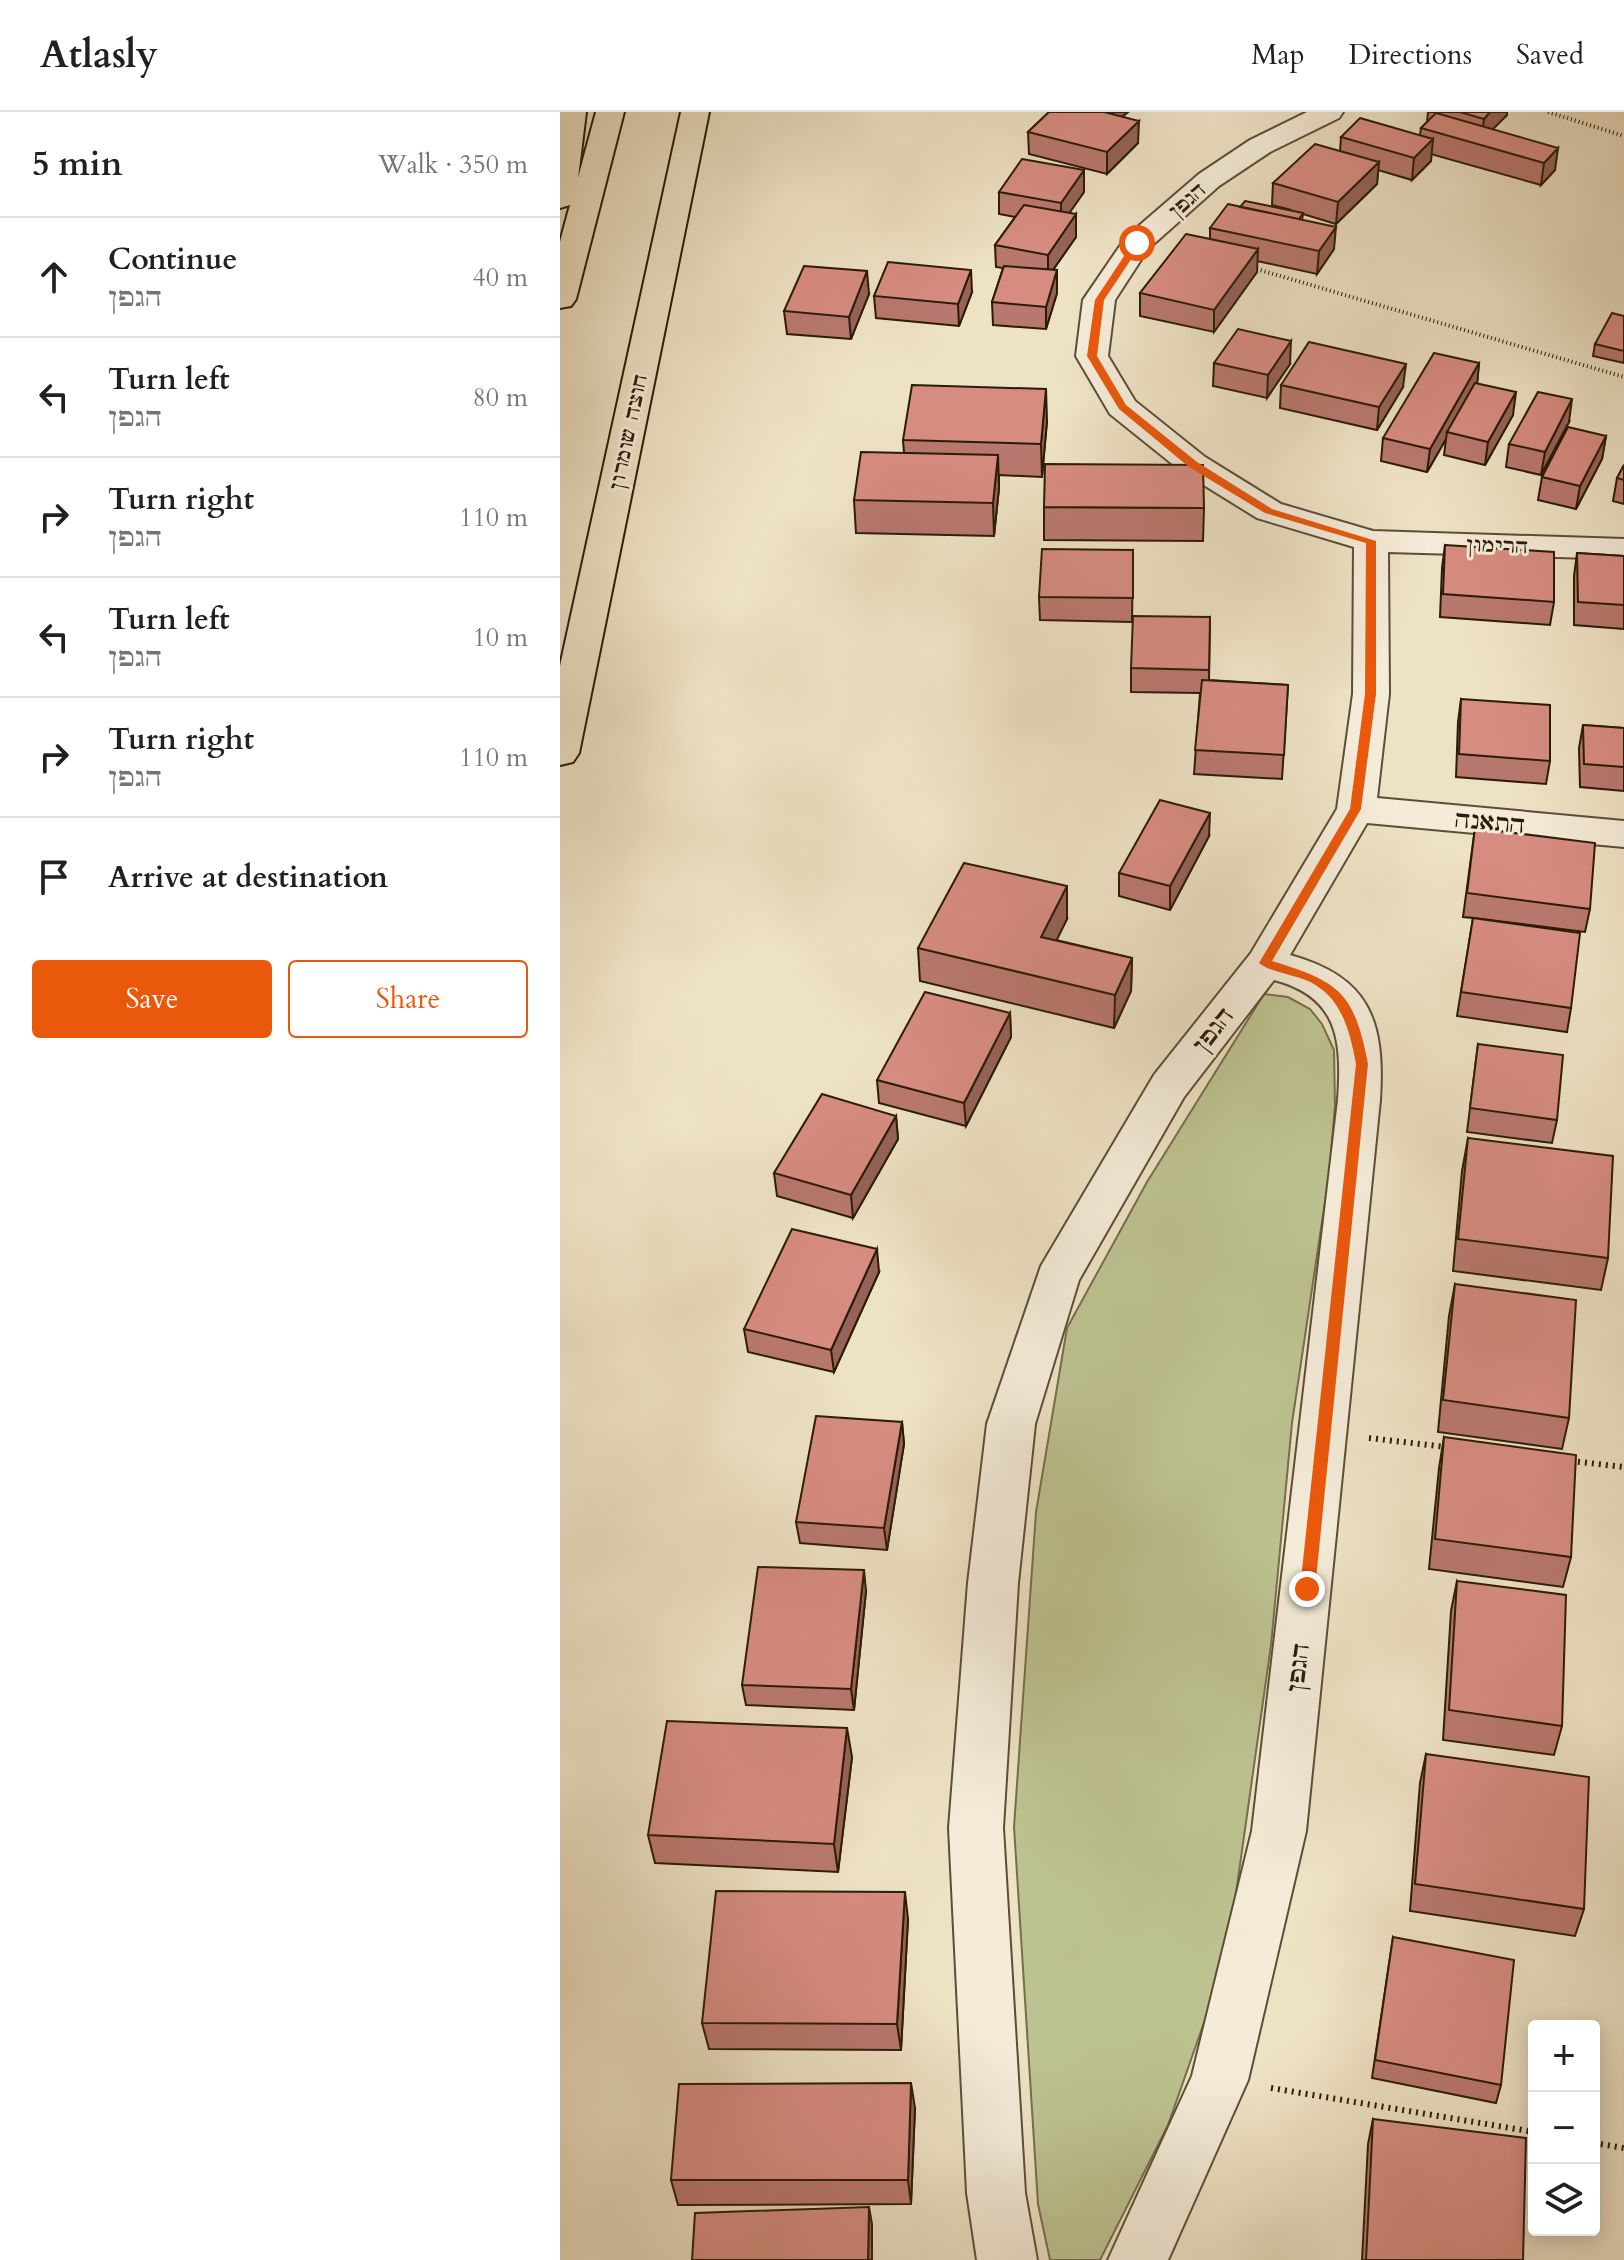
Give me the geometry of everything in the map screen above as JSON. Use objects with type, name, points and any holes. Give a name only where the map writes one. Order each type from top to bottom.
[{"type":"highway","points":[[560,199],[572,112]]},
{"type":"highway","points":[[560,299],[610,112]]},
{"type":"highway","name":"חוצה שומרון","points":[[560,753],[695,112]]},
{"type":"street","name":"הגפן","points":[[1007,2260],[996,2193],[976,1828],[993,1583],[1011,1424],[1057,1278],[1169,1086],[1265,963],[1356,809],[1371,694],[1371,541],[1269,511],[1193,464],[1122,407],[1092,356],[1099,300],[1137,243],[1209,180],[1260,146],[1329,112]]},
{"type":"street","name":"הרימון","points":[[1371,541],[1624,549]]},
{"type":"street","name":"התאנה","points":[[1356,809],[1624,834]]},
{"type":"street","name":"הגפן","points":[[1138,2260],[1220,2080],[1279,1831],[1362,1064],[1354,1023],[1332,990],[1314,978],[1265,963]]},
{"type":"path","points":[[1548,112],[1624,136]]},
{"type":"path","points":[[1251,267],[1624,377]]},
{"type":"path","points":[[1324,1434],[1450,1447]]},
{"type":"path","points":[[1561,1460],[1624,1467]]},
{"type":"path","points":[[1220,2080],[1528,2131]]},
{"type":"path","points":[[1600,2144],[1624,2148]]},
{"type":"green space","points":[[1264,994],[1288,997],[1310,1009],[1322,1024],[1334,1050],[1335,1106],[1329,1175],[1292,1423],[1271,1645],[1227,1957],[1168,2125],[1100,2260],[1050,2260],[1038,2204],[1014,1827],[1036,1512],[1067,1328],[1147,1182]]},
{"type":"building","points":[[1049,112],[1104,112],[1139,121],[1107,152],[1028,132]]},
{"type":"building","points":[[1460,112],[1490,112],[1484,119]]},
{"type":"building","points":[[1436,113],[1558,148],[1544,163],[1421,128]]},
{"type":"building","points":[[1360,118],[1433,139],[1414,158],[1341,137]]},
{"type":"building","points":[[1315,144],[1379,162],[1338,202],[1273,183]]},
{"type":"building","points":[[1022,159],[1084,170],[1061,203],[999,192]]},
{"type":"building","points":[[1245,201],[1303,213],[1299,219],[1240,207]]},
{"type":"building","points":[[1228,204],[1336,227],[1319,251],[1210,228]]},
{"type":"building","points":[[1024,205],[1076,214],[1048,255],[995,245]]},
{"type":"building","points":[[1186,234],[1258,249],[1214,310],[1140,293]]},
{"type":"building","points":[[888,262],[971,270],[958,304],[874,296]]},
{"type":"building","points":[[804,266],[867,271],[849,317],[784,311]]},
{"type":"building","points":[[1004,266],[1057,270],[1046,307],[992,302]]},
{"type":"building","points":[[1612,313],[1624,316],[1624,351],[1595,344]]},
{"type":"building","points":[[1238,329],[1291,341],[1268,375],[1214,363]]},
{"type":"building","points":[[1309,342],[1406,364],[1379,407],[1281,385]]},
{"type":"building","points":[[1434,353],[1479,363],[1430,449],[1383,438]]},
{"type":"building","points":[[1475,383],[1516,392],[1488,442],[1447,432]]},
{"type":"building","points":[[912,385],[1046,389],[1041,444],[903,440]]},
{"type":"building","points":[[1538,392],[1572,399],[1545,452],[1509,444]]},
{"type":"building","points":[[1568,427],[1606,436],[1580,486],[1542,477]]},
{"type":"building","points":[[861,452],[998,455],[993,503],[854,500]]},
{"type":"building","points":[[1045,464],[1203,465],[1204,508],[1044,507]]},
{"type":"building","points":[[1624,465],[1624,480],[1617,478]]},
{"type":"building","points":[[1445,545],[1554,552],[1554,602],[1443,594]]},
{"type":"building","points":[[1042,549],[1133,550],[1133,598],[1039,597]]},
{"type":"building","points":[[1577,553],[1624,556],[1624,605],[1578,602]]},
{"type":"building","points":[[1133,616],[1210,617],[1209,670],[1131,668]]},
{"type":"building","points":[[1202,680],[1288,685],[1284,755],[1195,750]]},
{"type":"building","points":[[1461,699],[1550,705],[1550,761],[1459,754]]},
{"type":"building","points":[[1583,725],[1624,728],[1624,767],[1584,764]]},
{"type":"building","points":[[1160,800],[1210,813],[1170,886],[1119,873]]},
{"type":"building","points":[[1475,828],[1595,843],[1590,909],[1467,893]]},
{"type":"building","points":[[964,863],[1067,886],[1041,937],[1132,958],[1115,995],[918,948]]},
{"type":"building","points":[[1473,918],[1580,933],[1571,1008],[1461,992]]},
{"type":"building","points":[[925,992],[1010,1013],[964,1103],[877,1080]]},
{"type":"building","points":[[1478,1044],[1563,1055],[1557,1120],[1470,1108]]},
{"type":"building","points":[[822,1094],[896,1116],[851,1195],[774,1173]]},
{"type":"building","points":[[1468,1138],[1613,1156],[1608,1258],[1458,1239]]},
{"type":"building","points":[[792,1229],[877,1249],[831,1350],[744,1329]]},
{"type":"building","points":[[1455,1284],[1576,1300],[1569,1418],[1443,1400]]},
{"type":"building","points":[[816,1416],[902,1422],[884,1528],[796,1522]]},
{"type":"building","points":[[1444,1437],[1576,1455],[1571,1557],[1435,1539]]},
{"type":"building","points":[[758,1567],[864,1570],[851,1689],[742,1685]]},
{"type":"building","points":[[1457,1581],[1566,1595],[1562,1726],[1449,1710]]},
{"type":"building","points":[[667,1721],[847,1728],[834,1844],[648,1835]]},
{"type":"building","points":[[1426,1754],[1589,1777],[1584,1909],[1415,1884]]},
{"type":"building","points":[[716,1891],[905,1892],[897,2024],[702,2023]]},
{"type":"building","points":[[1393,1937],[1514,1960],[1501,2085],[1375,2060]]},
{"type":"building","points":[[911,2083],[908,2180],[671,2180],[679,2084]]},
{"type":"building","points":[[1373,2119],[1526,2138],[1523,2260],[1366,2260]]},
{"type":"building","points":[[869,2207],[868,2260],[692,2260],[695,2213]]},
{"type":"route","points":[[1137,243],[1099,300],[1092,356],[1122,407],[1193,464],[1269,511],[1371,541],[1371,694],[1356,809],[1265,963],[1314,978],[1332,990],[1354,1023],[1362,1064],[1307,1589]]}]
